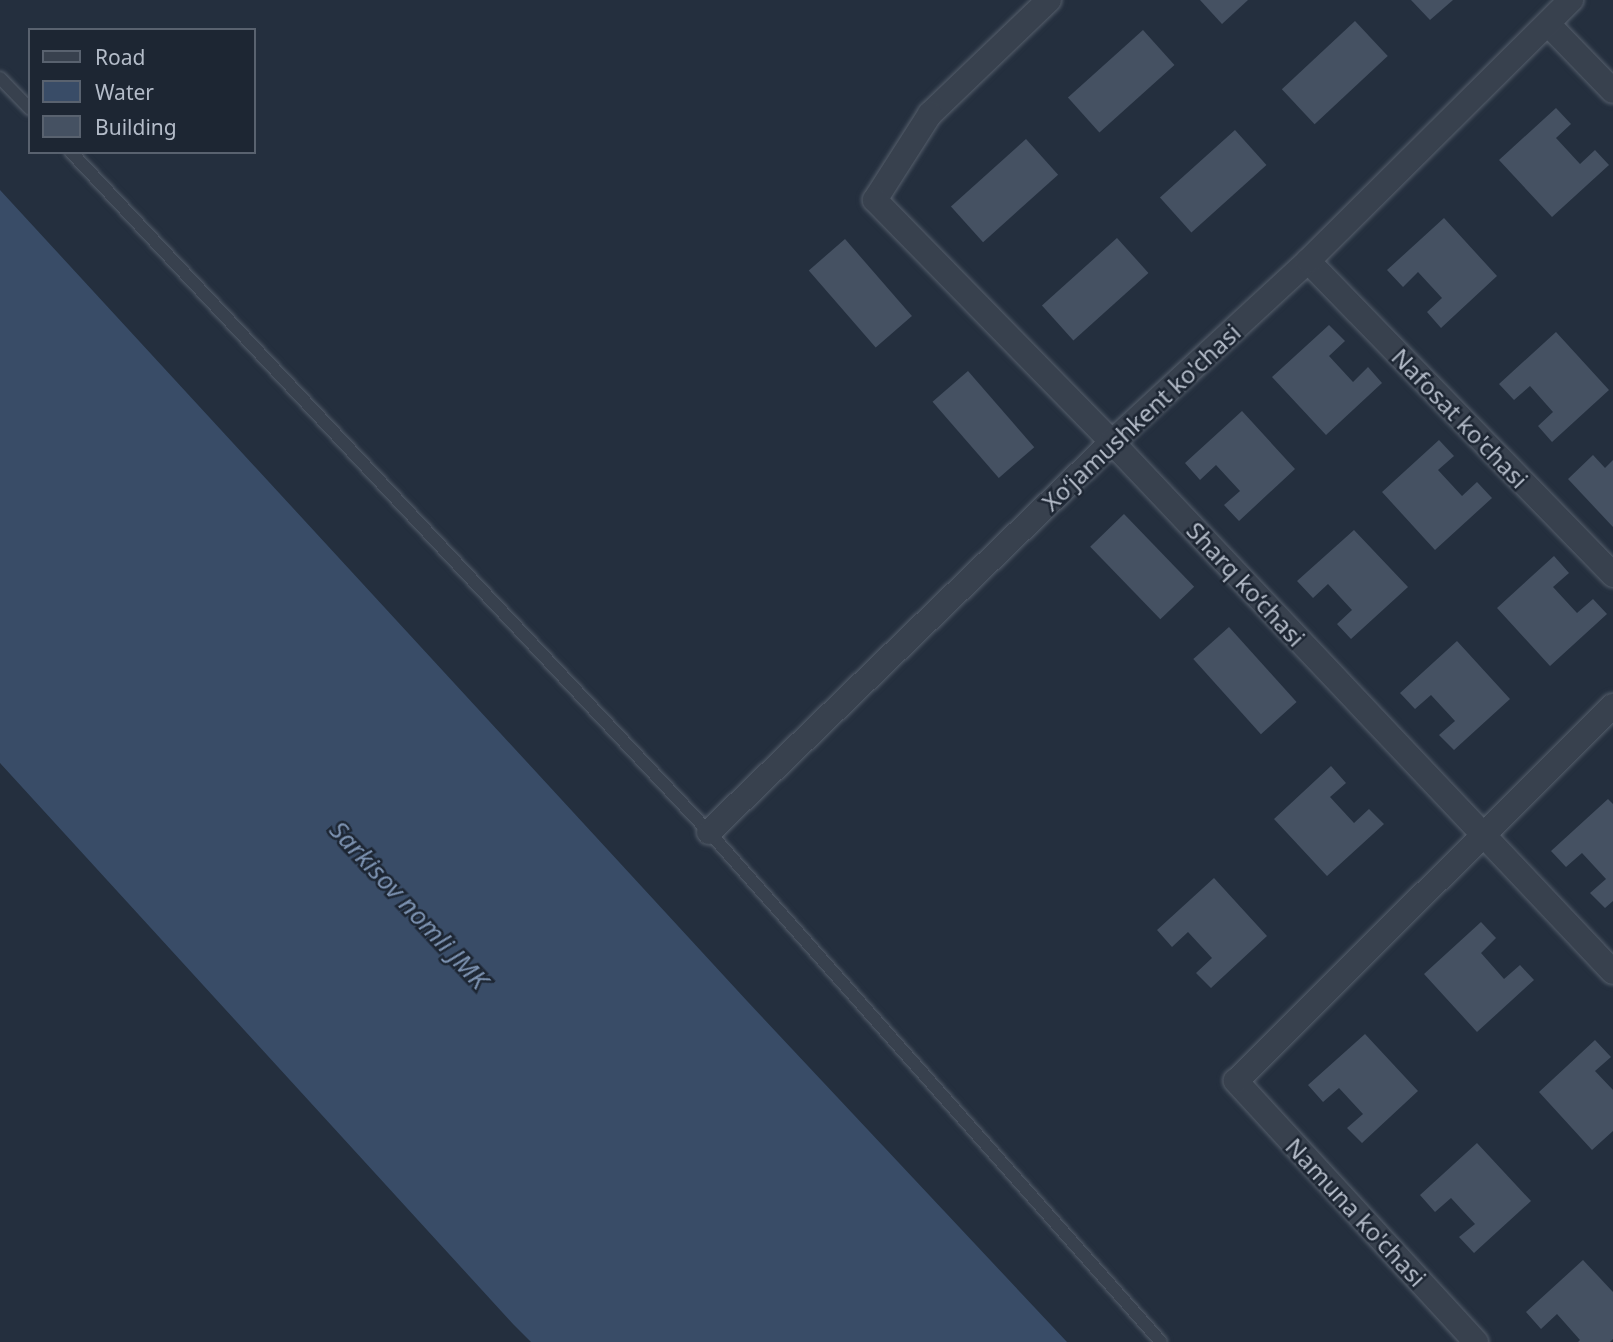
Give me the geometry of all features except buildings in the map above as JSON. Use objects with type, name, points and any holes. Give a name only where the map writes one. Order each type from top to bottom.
[{"type":"street","name":"Sharq ko‘chasi","points":[[1049,0],[930,114],[875,200],[1112,442],[1613,972]]},
{"type":"street","name":"Xo‘jamushkent ko'chasi","points":[[709,832],[1112,442],[1308,261],[1572,0]]},
{"type":"street","points":[[1548,24],[1613,91]]},
{"type":"street","name":"Nafosat ko'chasi","points":[[1308,261],[1613,575]]},
{"type":"street","points":[[1483,834],[1613,706]]},
{"type":"street","name":"Namuna ko'chasi","points":[[1476,1342],[1236,1081],[1483,834]]},
{"type":"lane","points":[[0,78],[28,106]]},
{"type":"lane","points":[[73,154],[709,832],[1161,1342]]},
{"type":"water","name":"Sarkisov nomli JMK","points":[[0,190],[748,1002],[1067,1342],[531,1342],[513,1324],[0,763]]}]
